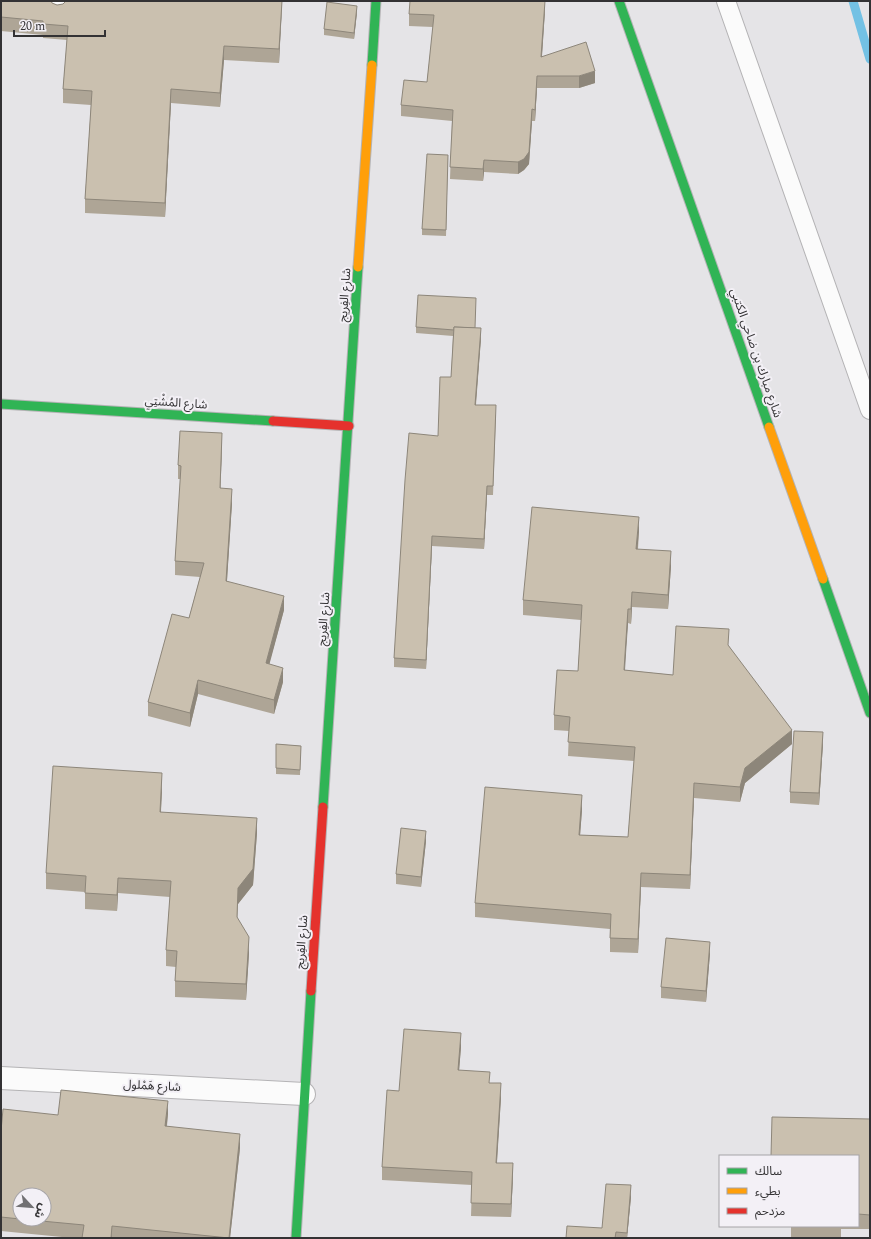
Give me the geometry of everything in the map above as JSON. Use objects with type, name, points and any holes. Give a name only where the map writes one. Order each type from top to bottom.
[{"type":"street","name":"شارع الفِريج","points":[[296,1238],[304,1094],[376,1]]},
{"type":"street","name":"شارع مبارك بن ضاحي الكتبي","points":[[619,1],[870,713]]},
{"type":"street","name":"شارع المُشْتِي","points":[[1,404],[349,426]]},
{"type":"street","name":"شارع هَمْلول","points":[[1,1078],[304,1094]]},
{"type":"lane","points":[[726,1],[870,410]]},
{"type":"building","points":[[1,1],[51,1],[57,5],[63,4],[66,1],[282,1],[279,49],[224,46],[220,93],[171,89],[165,203],[85,199],[92,91],[63,89],[68,26],[43,24],[43,21],[1,17]]},
{"type":"building","points":[[410,1],[545,1],[541,57],[586,42],[595,71],[579,76],[537,76],[535,110],[532,109],[529,152],[524,159],[518,162],[484,160],[483,169],[450,167],[453,110],[401,105],[404,80],[427,82],[434,15],[409,14]]},
{"type":"building","points":[[327,2],[357,6],[354,33],[324,29]]},
{"type":"building","points":[[427,154],[448,155],[446,230],[422,229]]},
{"type":"building","points":[[418,295],[476,298],[475,328],[454,327],[454,330],[416,327]]},
{"type":"building","points":[[454,327],[481,328],[475,405],[496,405],[493,486],[487,486],[484,539],[432,536],[426,660],[394,658],[409,433],[438,436],[440,377],[451,377]]},
{"type":"building","points":[[180,431],[222,433],[220,488],[232,489],[226,581],[284,596],[266,663],[283,668],[274,700],[198,680],[190,713],[148,702],[172,614],[189,618],[204,563],[175,561],[181,466],[178,465]]},
{"type":"building","points":[[532,507],[639,517],[636,549],[671,551],[668,595],[632,592],[631,609],[628,609],[624,670],[673,675],[676,626],[729,629],[728,645],[792,730],[745,768],[740,787],[694,783],[690,875],[641,873],[638,939],[610,938],[611,914],[475,903],[485,787],[582,795],[579,835],[628,837],[635,747],[568,742],[570,717],[554,715],[557,670],[578,671],[582,605],[523,600]]},
{"type":"building","points":[[794,731],[823,732],[819,793],[790,792]]},
{"type":"building","points":[[276,744],[301,746],[300,770],[276,768]]},
{"type":"building","points":[[53,766],[162,773],[160,812],[257,818],[253,869],[238,888],[237,917],[249,937],[246,984],[175,981],[177,951],[166,950],[171,881],[118,878],[117,895],[85,893],[86,876],[46,873]]},
{"type":"building","points":[[401,828],[426,831],[421,877],[396,874]]},
{"type":"building","points":[[666,938],[710,942],[706,991],[661,987]]},
{"type":"building","points":[[404,1029],[461,1033],[458,1070],[490,1072],[489,1083],[501,1083],[496,1163],[513,1163],[511,1204],[471,1203],[472,1172],[382,1167],[387,1090],[399,1091]]},
{"type":"building","points":[[61,1090],[168,1101],[165,1126],[240,1134],[229,1238],[112,1226],[111,1238],[82,1238],[84,1225],[52,1222],[52,1187],[12,1187],[12,1218],[1,1217],[1,1131],[3,1109],[58,1115]]},
{"type":"building","points":[[772,1117],[870,1119],[870,1215],[859,1214],[859,1155],[771,1155]]},
{"type":"building","points":[[606,1184],[631,1185],[627,1233],[616,1232],[615,1238],[566,1238],[567,1226],[602,1228]]},
{"type":"waterway","points":[[853,1],[870,59]]},
{"type":"traffic: fast","points":[[372,65],[376,1]]},
{"type":"traffic: fast","points":[[619,1],[769,427]]},
{"type":"traffic: fast","points":[[323,807],[358,267]]},
{"type":"traffic: fast","points":[[1,404],[273,421]]},
{"type":"traffic: fast","points":[[823,579],[870,713]]},
{"type":"traffic: fast","points":[[296,1238],[311,991]]},
{"type":"traffic: slow","points":[[358,267],[372,65]]},
{"type":"traffic: slow","points":[[769,427],[823,579]]},
{"type":"traffic: jam","points":[[273,421],[349,426]]},
{"type":"traffic: jam","points":[[311,991],[323,807]]}]
